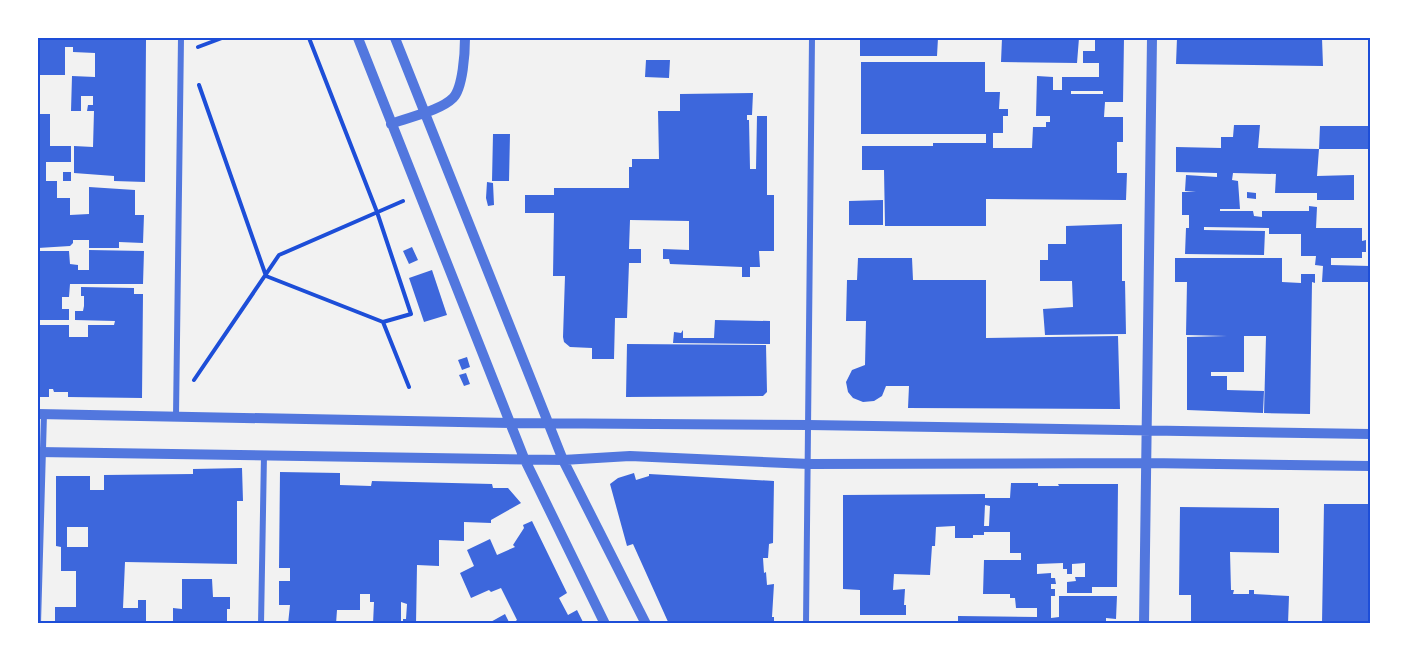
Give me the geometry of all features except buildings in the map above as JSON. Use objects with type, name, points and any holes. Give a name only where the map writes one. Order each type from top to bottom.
[{"type":"street","points":[[176,416],[181,38]]},
{"type":"street","points":[[358,38],[524,458],[605,624]]},
{"type":"street","points":[[395,38],[563,460],[646,624]]},
{"type":"street","points":[[391,124],[443,105],[455,96],[465,56],[465,38]]},
{"type":"street","points":[[806,624],[812,38]]},
{"type":"street","points":[[1144,624],[1152,38]]},
{"type":"street","points":[[38,624],[41,414],[511,423],[809,425],[1371,434]]},
{"type":"street","points":[[40,452],[563,460],[630,456],[809,464],[1146,463],[1371,466]]},
{"type":"street","points":[[261,624],[264,454]]},
{"type":"path","points":[[180,55],[222,38]]},
{"type":"path","points":[[197,78],[266,276],[383,322],[411,314],[378,212],[309,38]]},
{"type":"path","points":[[188,388],[279,255],[404,200]]},
{"type":"path","points":[[383,322],[409,387]]}]
